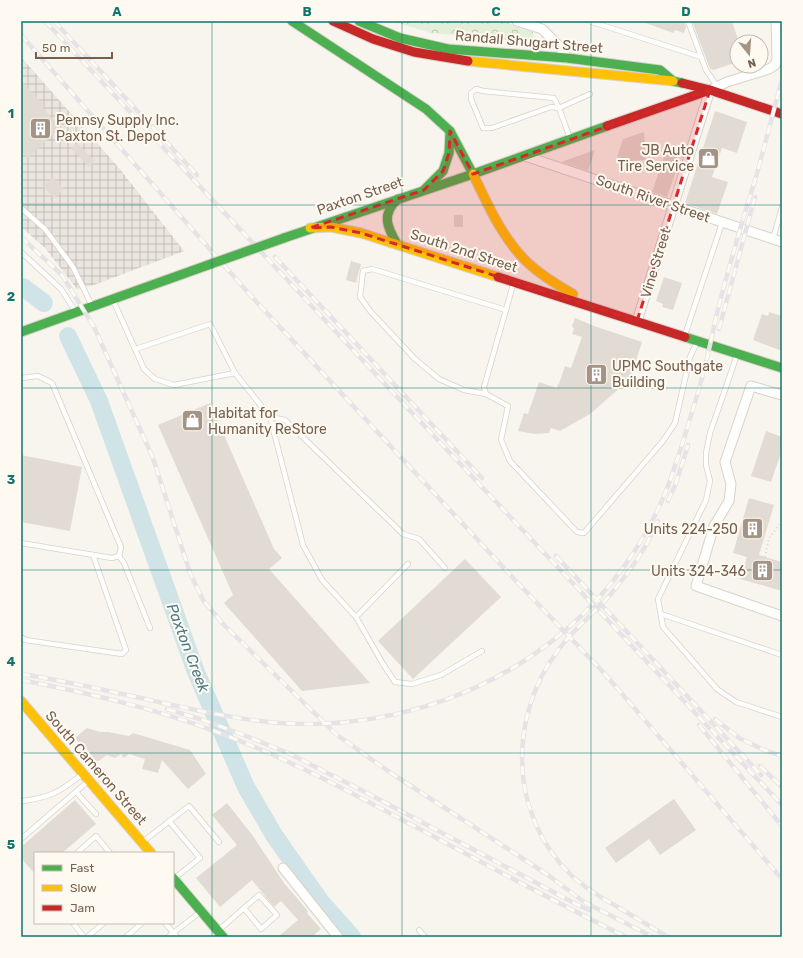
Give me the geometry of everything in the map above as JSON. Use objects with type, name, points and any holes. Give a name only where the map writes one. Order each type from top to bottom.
[{"type":"main road","name":"South 2nd Street","points":[[292,21],[426,109],[450,131],[502,231],[512,245],[528,263],[573,294],[607,311]]},
{"type":"main road","points":[[333,21],[373,39],[414,52],[458,60],[673,82],[714,88],[782,114]]},
{"type":"main road","name":"Randall Shugart Street","points":[[359,21],[400,38],[448,49],[567,58],[660,70],[673,82]]},
{"type":"main road","name":"Paxton Street","points":[[21,332],[310,228],[473,174],[714,88]]},
{"type":"main road","points":[[424,190],[442,171],[449,153],[450,131]]},
{"type":"main road","points":[[396,244],[389,229],[387,216],[390,207],[398,199]]},
{"type":"main road","name":"South 2nd Street","points":[[310,228],[331,227],[344,229],[396,244],[782,368]]},
{"type":"main road","name":"South Cameron Street","points":[[22,704],[150,852]]},
{"type":"main road","points":[[174,879],[220,934]]},
{"type":"street","points":[[517,21],[534,24],[542,29],[560,47],[567,58]]},
{"type":"street","points":[[714,88],[727,82],[769,69],[774,65],[777,59],[776,21]]},
{"type":"street","name":"Vine Street","points":[[637,321],[673,206],[714,88]]},
{"type":"street","name":"South River Street","points":[[524,155],[782,242]]},
{"type":"street","points":[[782,395],[751,386],[725,462],[732,484],[729,501],[714,526],[696,586],[782,616]]},
{"type":"street","points":[[283,868],[338,937]]},
{"type":"lane","points":[[589,21],[701,57]]},
{"type":"lane","points":[[688,21],[714,88]]},
{"type":"lane","points":[[570,139],[559,108],[554,98],[476,89],[471,93],[471,99],[483,128],[492,128],[551,107],[559,108],[590,94]]},
{"type":"lane","points":[[773,239],[782,207]]},
{"type":"lane","points":[[21,208],[45,229],[73,267],[92,306]]},
{"type":"lane","points":[[684,336],[722,223]]},
{"type":"lane","points":[[21,252],[61,289],[76,312]]},
{"type":"lane","points":[[506,310],[372,269],[363,271],[360,297],[371,312],[416,359],[439,379],[464,390],[486,394],[508,406],[501,440],[510,461],[577,532],[584,533],[663,441],[675,423],[690,357],[697,340]]},
{"type":"lane","points":[[486,394],[484,387],[514,282]]},
{"type":"lane","points":[[113,299],[144,369],[156,379],[174,384],[235,373]]},
{"type":"lane","points":[[136,349],[210,324],[235,373],[270,417],[303,545],[322,580],[356,617],[395,682],[412,684],[441,675],[482,651]]},
{"type":"lane","points":[[738,354],[710,433],[706,453],[706,465],[710,481],[706,500],[658,599],[663,627],[717,689],[736,702],[782,717]]},
{"type":"lane","points":[[21,378],[38,376],[52,383],[121,547],[119,556],[124,563],[150,628]]},
{"type":"lane","points":[[270,417],[285,420],[403,534],[419,539],[445,568]]},
{"type":"lane","points":[[21,543],[112,558],[119,556]]},
{"type":"lane","points":[[21,636],[25,640],[122,654],[126,650],[93,555]]},
{"type":"lane","points":[[356,617],[408,564]]},
{"type":"lane","points":[[661,614],[782,655]]},
{"type":"lane","points":[[21,838],[76,792],[86,777]]},
{"type":"lane","points":[[23,801],[44,798],[86,777]]},
{"type":"lane","points":[[76,792],[96,814]]},
{"type":"lane","points":[[142,843],[189,806],[219,842]]},
{"type":"lane","points":[[169,821],[200,858],[174,879]]},
{"type":"lane","points":[[78,852],[96,836],[109,852]]},
{"type":"lane","points":[[220,934],[244,908],[259,895],[277,915],[261,929],[244,908]]},
{"type":"lane","points":[[168,937],[201,912]]},
{"type":"lane","points":[[74,924],[86,937],[103,924]]},
{"type":"lane","points":[[126,937],[141,924]]},
{"type":"lane","points":[[166,924],[177,937]]},
{"type":"lane","points":[[419,930],[425,937]]},
{"type":"path","points":[[765,556],[769,538],[782,522]]},
{"type":"highlighted area","points":[[710,90],[637,321],[361,233],[331,227],[310,228],[424,190],[443,171],[449,153],[450,131],[473,174]]},
{"type":"shaded area","points":[[21,57],[119,168],[184,251],[94,285],[77,289],[45,248],[21,227]]},
{"type":"green space","points":[[391,21],[502,21],[533,32],[534,42],[431,33]]},
{"type":"building","points":[[684,21],[686,27],[684,33],[675,30],[673,33],[643,22]]},
{"type":"building","points":[[692,21],[732,21],[736,34],[729,34],[729,65],[714,70],[710,69]]},
{"type":"building","name":"Pennsy Supply Inc. Paxton St. Depot","points":[[21,81],[45,106],[43,108],[61,127],[28,158],[21,151]]},
{"type":"building","points":[[715,111],[747,122],[737,153],[722,148],[712,177],[728,182],[717,214],[685,203]]},
{"type":"building","points":[[644,132],[646,160],[631,161],[617,157],[623,139]]},
{"type":"building","points":[[77,143],[95,161],[89,167],[71,148]]},
{"type":"building","points":[[595,150],[588,171],[561,162]]},
{"type":"building","points":[[665,154],[678,158],[676,165],[678,165],[667,197],[652,192]]},
{"type":"building","points":[[53,177],[64,189],[54,198],[43,186]]},
{"type":"building","points":[[454,215],[463,215],[463,227],[454,227]]},
{"type":"building","points":[[351,261],[361,264],[356,283],[346,280]]},
{"type":"building","points":[[664,277],[682,283],[673,310],[662,307],[663,304],[656,301]]},
{"type":"building","points":[[769,312],[782,316],[782,351],[753,340],[762,314],[768,316]]},
{"type":"building","name":"UPMC Southgate Building","points":[[575,318],[642,342],[630,379],[590,414],[560,431],[551,428],[549,433],[534,434],[518,431],[524,413],[528,414],[539,382],[557,388],[565,366],[571,368],[582,337],[572,334],[574,329],[572,326]]},
{"type":"building","points":[[210,403],[274,549],[282,558],[269,569],[370,683],[302,691],[224,603],[233,595],[158,425]]},
{"type":"building","points":[[766,431],[782,437],[782,450],[771,482],[751,476]]},
{"type":"building","points":[[21,455],[82,467],[70,531],[21,522]]},
{"type":"building","points":[[749,498],[774,505],[759,555],[782,562],[782,591],[740,579],[747,557],[733,553]]},
{"type":"building","points":[[465,559],[501,597],[413,679],[378,641]]},
{"type":"building","points":[[87,728],[100,732],[129,736],[133,733],[190,750],[206,774],[188,789],[162,760],[158,773],[142,769],[145,759],[129,754],[124,758],[121,754],[115,758],[107,755],[97,762],[85,747],[83,748],[75,738]]},
{"type":"building","points":[[674,799],[696,830],[660,855],[649,839],[616,863],[605,848]]},
{"type":"building","points":[[75,800],[96,824],[63,852],[34,852],[34,873],[21,858],[21,847]]},
{"type":"building","points":[[227,803],[253,836],[284,883],[321,929],[312,937],[278,937],[298,920],[281,901],[274,907],[252,880],[220,907],[196,878],[237,845],[212,815]]},
{"type":"waterway","name":"Paxton Creek","points":[[23,287],[44,303]]},
{"type":"waterway","name":"Paxton Creek","points":[[68,336],[99,401],[196,672],[246,787],[274,835],[304,878],[321,902],[352,937]]},
{"type":"railway","points":[[45,21],[782,805]]},
{"type":"railway","points":[[54,21],[197,175]]},
{"type":"railway","points":[[21,35],[252,297],[515,580],[604,673],[782,879]]},
{"type":"railway","points":[[21,674],[229,716],[281,723],[317,724],[371,719],[424,707],[474,688],[520,663],[563,632],[601,595],[633,553],[660,505],[668,487],[700,386],[720,301],[782,80]]},
{"type":"railway","points":[[719,329],[755,197]]},
{"type":"railway","points":[[21,237],[62,275],[94,327],[153,458],[190,573],[203,600],[223,624],[337,735],[388,771],[548,875],[584,902],[651,936]]},
{"type":"railway","points":[[275,257],[482,478]]},
{"type":"railway","points":[[668,501],[676,483],[688,445]]},
{"type":"railway","points":[[658,521],[645,547],[628,573],[611,594],[559,649],[542,676],[530,705],[524,735],[522,765],[526,795],[536,824],[551,851],[571,875],[598,896],[668,937]]},
{"type":"railway","points":[[556,556],[761,775]]},
{"type":"railway","points":[[21,680],[71,690],[145,708],[193,723],[267,752],[390,813],[546,897],[626,937]]},
{"type":"railway","points":[[167,709],[203,720],[288,753],[589,910]]},
{"type":"railway","points":[[715,719],[739,738],[764,750],[782,756]]},
{"type":"railway","points":[[699,725],[782,826]]},
{"type":"railway","points":[[760,766],[782,787]]},
{"type":"traffic: fast","points":[[292,21],[426,109],[450,131],[473,174]]},
{"type":"traffic: fast","points":[[359,21],[400,38],[448,49],[567,58],[660,70],[673,81],[682,83]]},
{"type":"traffic: fast","points":[[284,238],[473,174],[607,126]]},
{"type":"traffic: fast","points":[[424,190],[443,171],[449,153],[450,131]]},
{"type":"traffic: fast","points":[[397,244],[387,221],[389,210],[398,199]]},
{"type":"traffic: fast","points":[[208,265],[284,238]]},
{"type":"traffic: fast","points":[[21,332],[208,265]]},
{"type":"traffic: fast","points":[[685,337],[782,368]]},
{"type":"traffic: fast","points":[[174,879],[223,937]]},
{"type":"traffic: slow","points":[[468,61],[673,81]]},
{"type":"traffic: slow","points":[[473,174],[496,221],[519,253],[538,272],[573,294]]},
{"type":"traffic: slow","points":[[310,228],[331,227],[361,233],[498,277]]},
{"type":"traffic: slow","points":[[21,701],[150,852]]},
{"type":"traffic: jam","points":[[333,21],[373,39],[414,52],[468,61]]},
{"type":"traffic: jam","points":[[682,83],[710,90],[782,114]]},
{"type":"traffic: jam","points":[[607,126],[710,90]]},
{"type":"traffic: jam","points":[[498,277],[685,337]]},
{"type":"place","name":"Pennsy Supply Inc. Paxton St. Depot","points":[[41,128]]},
{"type":"place","name":"JB Auto Tire Service","points":[[709,158]]},
{"type":"place","name":"UPMC Southgate Building","points":[[597,374]]},
{"type":"place","name":"Habitat for Humanity ReStore","points":[[192,421]]},
{"type":"place","name":"Units 224-250","points":[[753,529]]},
{"type":"place","name":"Units 324-346","points":[[762,571]]}]
